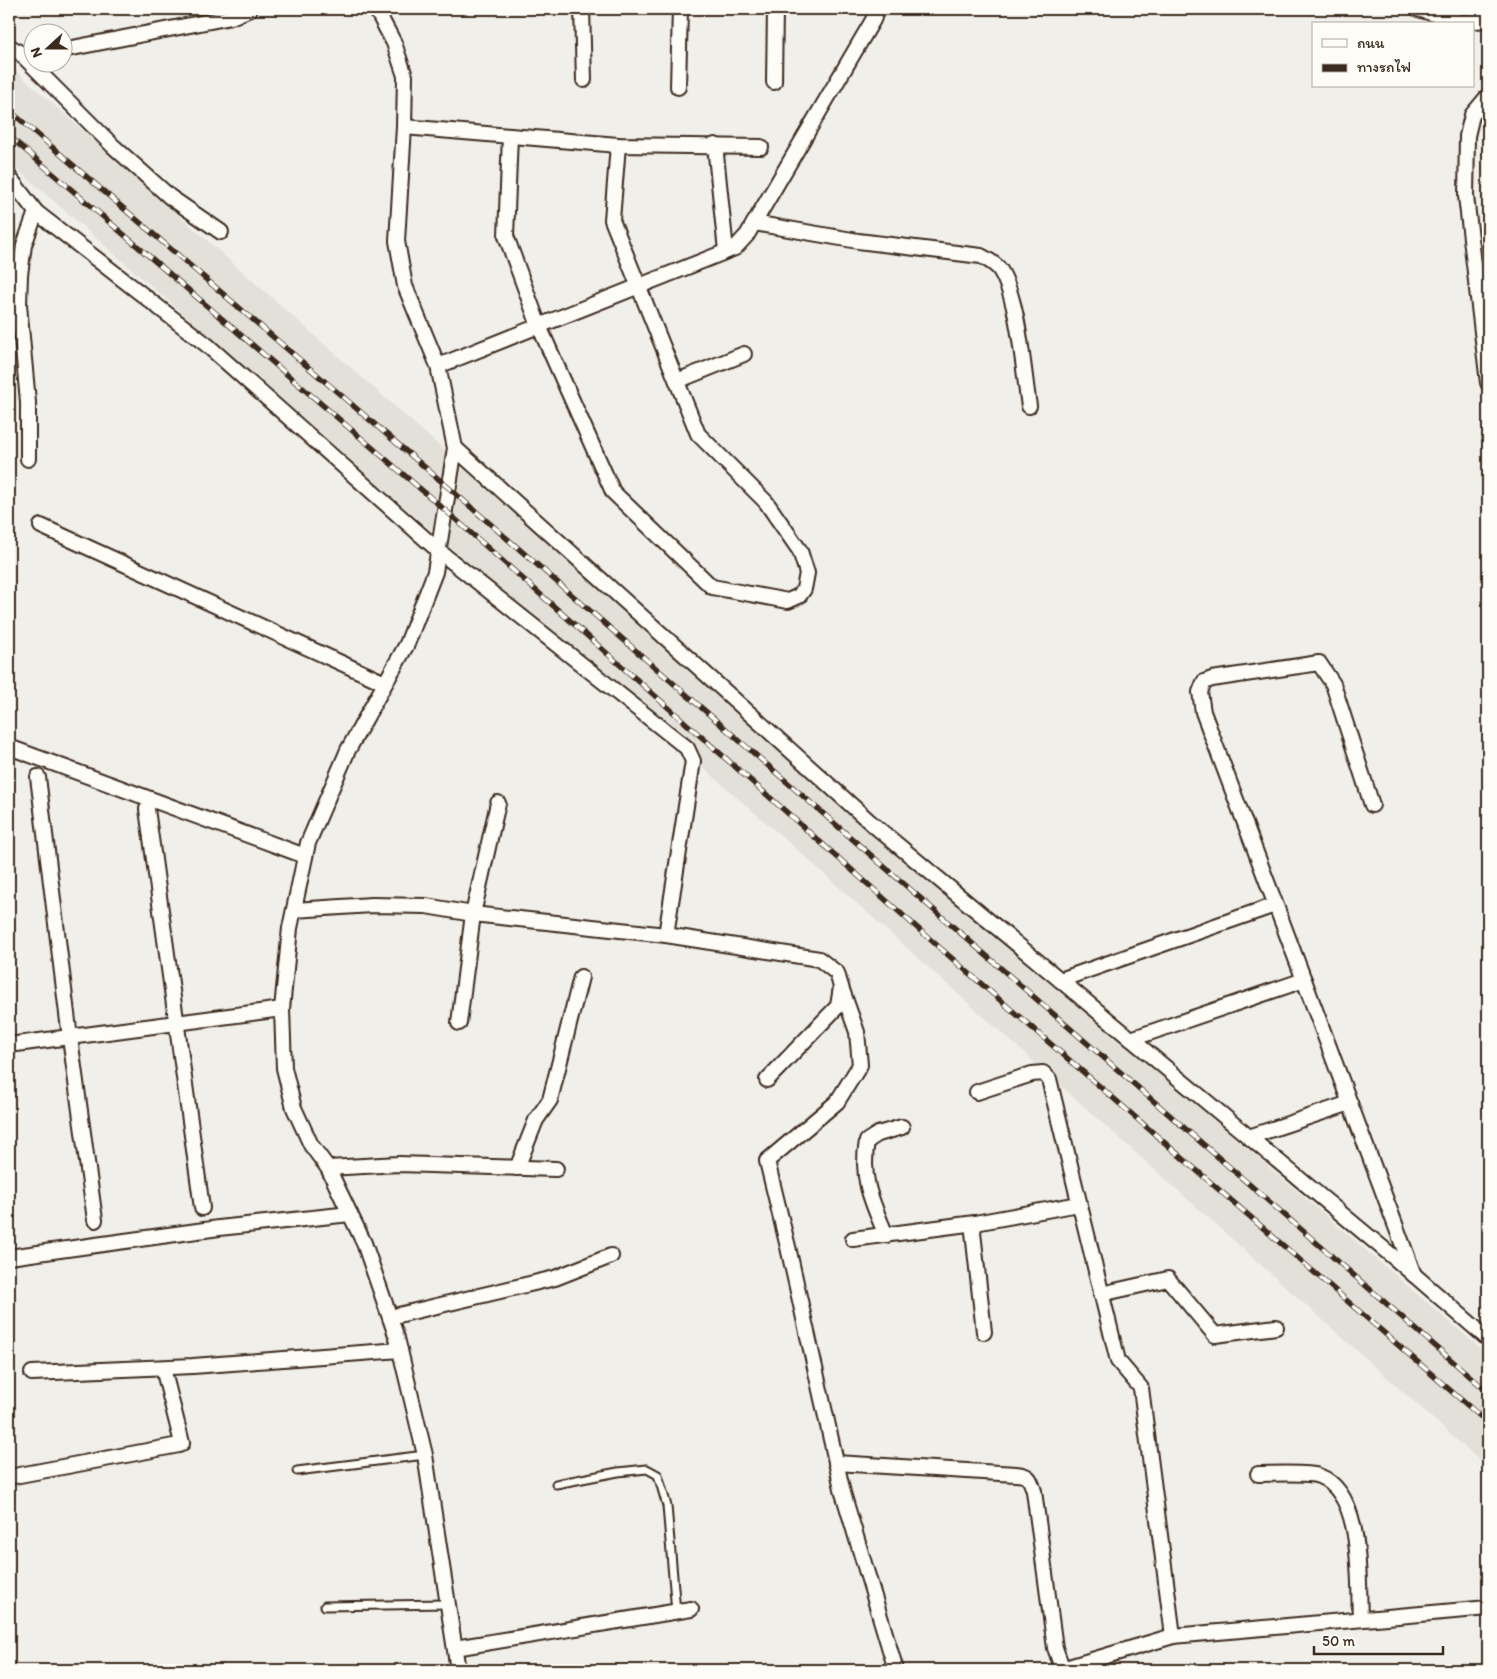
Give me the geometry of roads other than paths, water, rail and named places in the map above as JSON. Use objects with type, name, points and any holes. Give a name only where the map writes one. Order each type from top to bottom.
[{"type":"street","points":[[72,48],[231,18],[250,9]]},
{"type":"street","points":[[376,9],[394,43],[405,76],[397,241],[405,286],[438,366],[455,448],[436,572],[407,644],[348,750],[308,843],[294,910],[282,1010],[284,1068],[294,1108],[311,1145],[328,1168],[364,1244],[400,1350],[425,1455],[446,1604],[458,1670]]},
{"type":"street","points":[[582,9],[584,80]]},
{"type":"street","points":[[678,87],[680,9]]},
{"type":"street","points":[[774,82],[775,9]]},
{"type":"street","points":[[438,366],[735,248],[754,223],[868,29],[877,9]]},
{"type":"street","points":[[1418,9],[1461,22],[1488,20]]},
{"type":"street","points":[[20,50],[113,146],[170,198],[221,232]]},
{"type":"street","points":[[1488,96],[1472,115],[1469,129],[1466,196],[1488,383]]},
{"type":"street","points":[[404,127],[618,145],[761,147]]},
{"type":"street","points":[[510,136],[506,236],[539,326],[613,492],[712,587],[788,601],[799,596],[804,589],[807,573],[800,551],[766,502],[698,434],[612,220],[618,145]]},
{"type":"street","points":[[715,146],[726,251]]},
{"type":"street","points":[[9,177],[36,212],[207,345],[440,552],[687,748],[693,761],[666,935]]},
{"type":"street","points":[[28,459],[28,402],[19,305],[20,275],[24,246],[36,212]]},
{"type":"street","points":[[754,223],[858,241],[981,256],[994,263],[1001,271],[1013,305],[1029,406]]},
{"type":"street","points":[[676,381],[744,354]]},
{"type":"street","points":[[455,448],[870,822],[1249,1137],[1488,1339]]},
{"type":"street","points":[[42,526],[385,684]]},
{"type":"street","points":[[1372,805],[1333,684],[1319,663],[1212,679],[1204,682],[1200,692],[1203,712],[1415,1276]]},
{"type":"street","points":[[9,747],[306,856]]},
{"type":"street","points":[[38,776],[70,1038],[95,1220]]},
{"type":"street","points":[[458,1023],[473,914],[498,803]]},
{"type":"street","points":[[147,809],[202,1208]]},
{"type":"street","points":[[294,910],[372,904],[426,906],[473,914],[666,935],[819,959],[837,973],[858,1032],[860,1065],[837,1102],[767,1161],[788,1246],[843,1494],[896,1670]]},
{"type":"street","points":[[1060,980],[1275,904]]},
{"type":"street","points":[[517,1168],[536,1120],[550,1100],[581,977]]},
{"type":"street","points":[[1131,1039],[1304,980]]},
{"type":"street","points":[[767,1080],[838,1006],[841,987]]},
{"type":"street","points":[[9,1045],[282,1010]]},
{"type":"street","points":[[977,1092],[1032,1074],[1043,1073],[1049,1079],[1118,1361],[1141,1388],[1173,1636]]},
{"type":"street","points":[[1249,1137],[1350,1103]]},
{"type":"street","points":[[886,1235],[868,1191],[864,1159],[868,1142],[878,1134],[902,1127]]},
{"type":"street","points":[[328,1168],[399,1164],[556,1169]]},
{"type":"street","points":[[853,1239],[976,1223],[1080,1204]]},
{"type":"street","points":[[9,1257],[219,1228],[350,1214]]},
{"type":"street","points":[[976,1223],[973,1232],[984,1332]]},
{"type":"street","points":[[390,1317],[555,1278],[610,1256]]},
{"type":"street","points":[[1102,1294],[1168,1279],[1215,1334],[1276,1327]]},
{"type":"street","points":[[32,1373],[163,1368],[400,1350]]},
{"type":"street","points":[[9,1477],[179,1446],[182,1443],[180,1432],[163,1368]]},
{"type":"street","points":[[836,1463],[1027,1475],[1030,1478],[1055,1648],[1062,1670],[1173,1636],[1488,1608]]},
{"type":"street","points":[[1258,1474],[1318,1475],[1338,1487],[1347,1503],[1354,1525],[1360,1619]]},
{"type":"street","points":[[455,1648],[691,1609]]},
{"type":"lane","points":[[297,1471],[425,1455]]},
{"type":"lane","points":[[556,1484],[618,1472],[647,1469],[658,1475],[667,1506],[676,1612]]},
{"type":"lane","points":[[325,1606],[446,1604]]},
{"type":"railway","points":[[9,110],[449,488],[1488,1392]]},
{"type":"railway","points":[[9,136],[445,510],[940,948],[1488,1423]]}]
